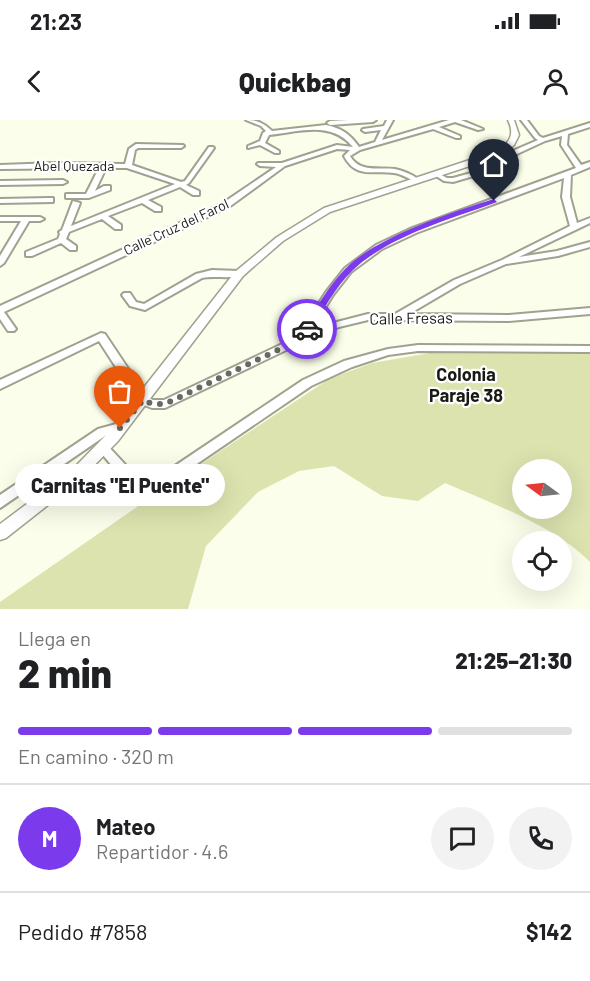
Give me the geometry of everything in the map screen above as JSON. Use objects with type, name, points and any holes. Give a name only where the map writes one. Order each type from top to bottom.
[{"type":"main road","points":[[0,533],[76,475],[103,448],[143,400],[239,274],[268,246],[327,210],[500,153],[513,143],[517,132],[511,120]]},
{"type":"street","points":[[249,120],[263,125],[271,133]]},
{"type":"street","points":[[250,147],[263,142],[264,134],[330,123],[373,120]]},
{"type":"street","points":[[377,144],[390,120]]},
{"type":"street","points":[[455,120],[480,129]]},
{"type":"street","name":"Calle Cruz del Farol","points":[[0,311],[226,205],[283,165],[332,148],[358,149],[455,120]]},
{"type":"street","points":[[524,120],[537,137],[543,140]]},
{"type":"street","points":[[330,123],[348,134],[358,149],[346,156],[355,167],[366,171],[400,173],[416,180]]},
{"type":"street","points":[[487,159],[515,153],[543,140],[590,126]]},
{"type":"street","points":[[434,127],[458,137]]},
{"type":"street","points":[[364,130],[386,128]]},
{"type":"street","points":[[565,133],[564,145],[579,167]]},
{"type":"street","points":[[260,143],[277,152]]},
{"type":"street","points":[[128,166],[132,149],[136,146],[181,146]]},
{"type":"street","points":[[28,254],[111,212],[191,179],[211,148]]},
{"type":"street","points":[[436,174],[450,180],[487,171],[508,162],[515,153]]},
{"type":"street","points":[[260,164],[283,165]]},
{"type":"street","points":[[301,339],[329,294],[348,270],[379,247],[413,231],[590,164]]},
{"type":"street","points":[[89,195],[104,165]]},
{"type":"street","name":"Abel Quezada","points":[[0,167],[128,166],[180,184],[196,193]]},
{"type":"street","points":[[46,182],[55,168]]},
{"type":"street","points":[[568,174],[566,196],[574,226]]},
{"type":"street","points":[[0,183],[63,182]]},
{"type":"street","points":[[69,196],[95,195],[107,188]]},
{"type":"street","points":[[0,201],[50,200]]},
{"type":"street","points":[[143,200],[158,209]]},
{"type":"street","points":[[63,236],[76,203]]},
{"type":"street","points":[[104,217],[118,227]]},
{"type":"street","points":[[0,219],[40,219]]},
{"type":"street","points":[[0,263],[26,219]]},
{"type":"street","points":[[397,317],[457,282],[590,220]]},
{"type":"street","points":[[63,236],[74,248]]},
{"type":"street","points":[[504,262],[547,255],[590,244]]},
{"type":"street","points":[[127,295],[133,304],[145,307],[199,276],[213,273],[239,274]]},
{"type":"street","points":[[0,311],[11,329]]},
{"type":"street","name":"Calle Fresas","points":[[143,400],[152,404],[165,404],[301,339],[336,325],[368,317],[509,318],[590,311]]},
{"type":"street","points":[[0,385],[101,336],[143,400]]},
{"type":"street","points":[[103,448],[144,494],[307,383],[348,364],[388,352],[418,348],[590,349]]},
{"type":"street","points":[[0,502],[102,432],[120,428]]},
{"type":"green space","points":[[436,352],[590,353],[590,562],[572,547],[572,531],[549,531],[526,519],[572,519],[572,459],[512,459],[512,512],[445,483],[418,501],[382,496],[334,466],[299,471],[258,492],[206,546],[188,609],[0,609],[0,602],[144,502],[329,379],[372,363]]},
{"type":"way so far","points":[[120,428],[143,400],[152,404],[165,404],[301,339],[307,329]]},
{"type":"place","name":"Carnitas \"El Puente\"","points":[[120,428]]},
{"type":"district","name":"Colonia Paraje 38","points":[[466,385]]},
{"type":"route","points":[[307,329],[329,294],[348,270],[363,257],[413,231],[494,201]]}]
